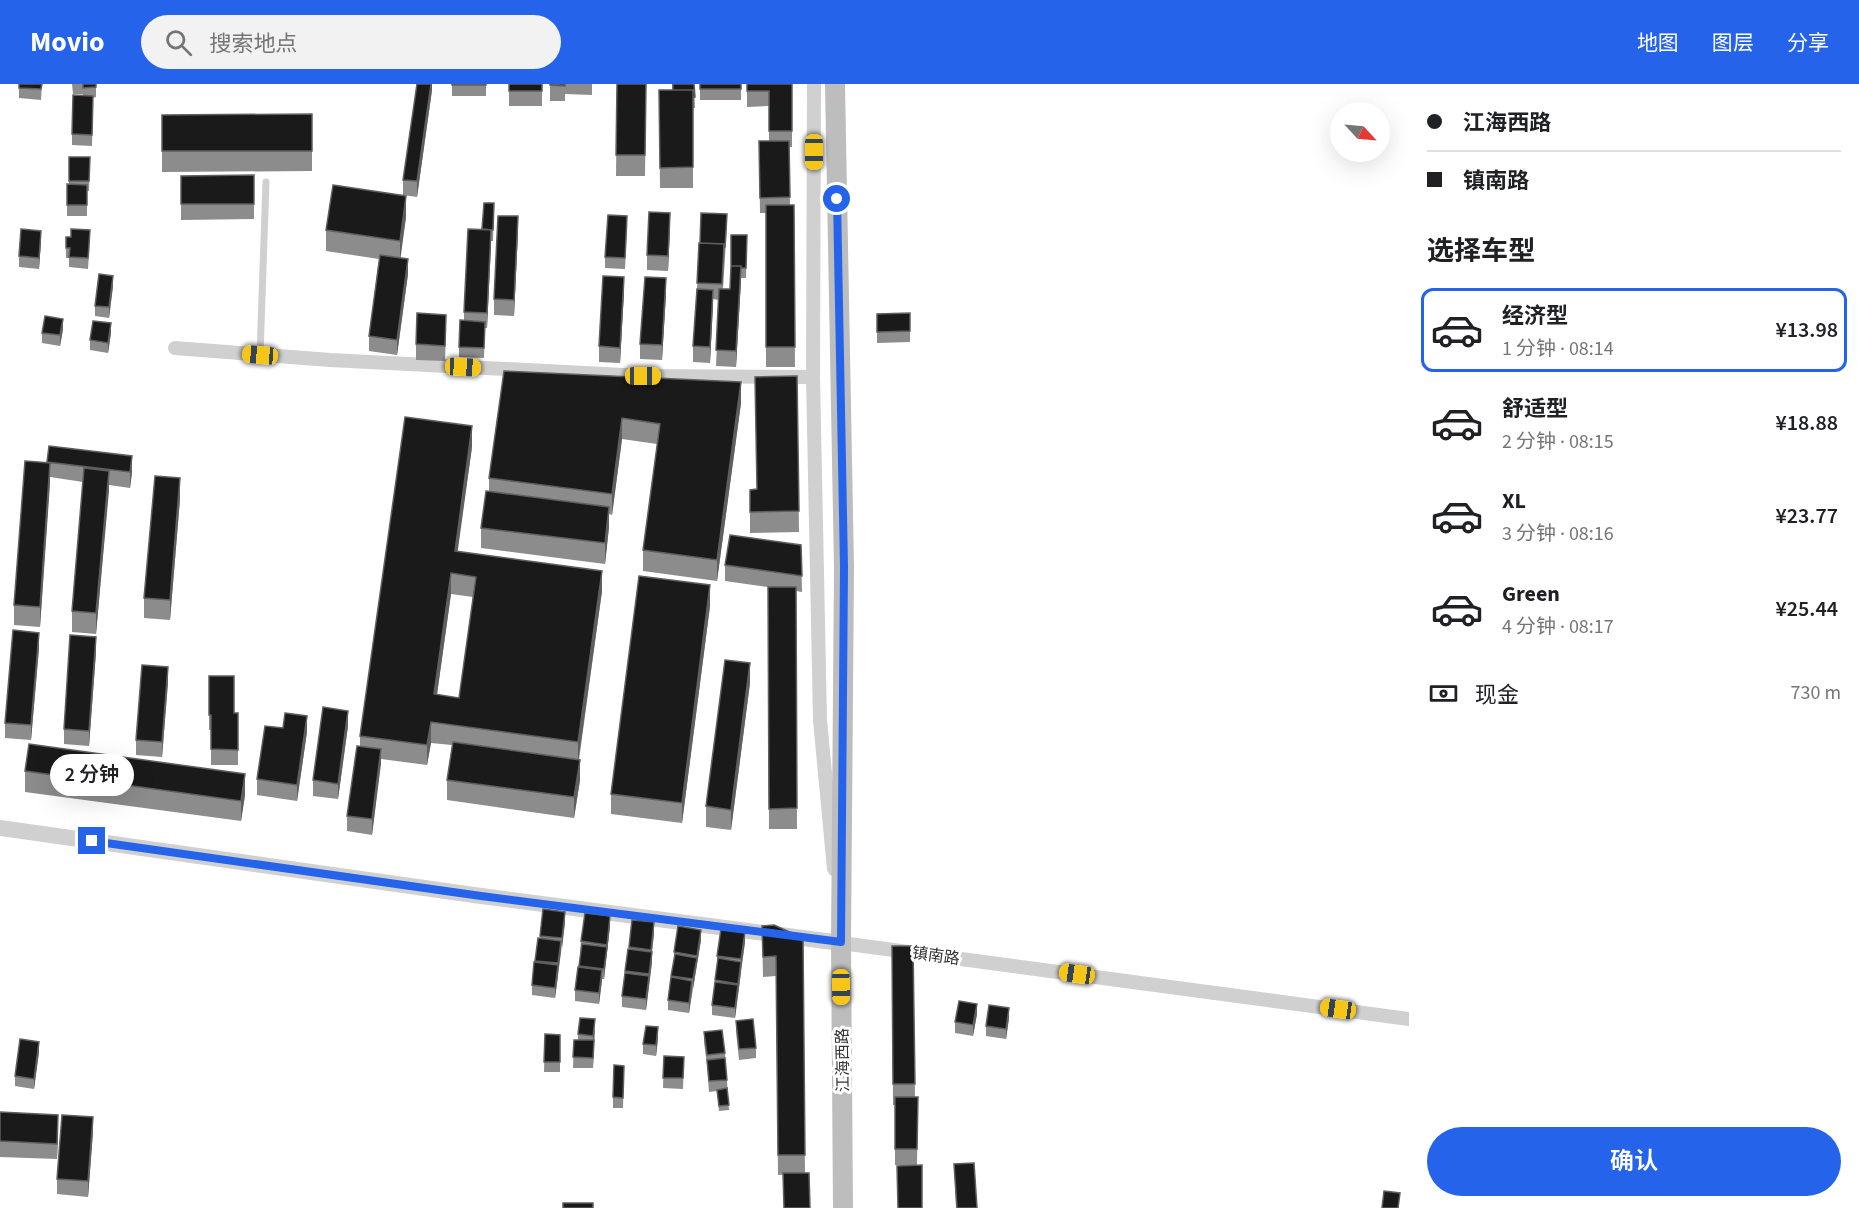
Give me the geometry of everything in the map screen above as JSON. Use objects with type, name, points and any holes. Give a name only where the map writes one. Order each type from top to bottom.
[{"type":"main road","name":"江海西路","points":[[835,84],[844,567],[841,942],[843,1208]]},
{"type":"street","points":[[814,84],[813,377],[820,720],[841,942]]},
{"type":"street","points":[[175,348],[260,355],[643,376],[813,377]]},
{"type":"street","name":"镇南路","points":[[0,828],[481,896],[1409,1019]]},
{"type":"lane","points":[[260,355],[266,182]]},
{"type":"building","points":[[19,84],[42,84],[41,89],[19,88]]},
{"type":"building","points":[[83,84],[96,84],[96,87],[83,88]]},
{"type":"building","points":[[417,84],[431,84],[417,181],[403,180]]},
{"type":"building","points":[[486,84],[486,85],[452,85]]},
{"type":"building","points":[[509,84],[542,84],[542,91],[509,91]]},
{"type":"building","points":[[617,84],[646,84],[645,155],[616,155]]},
{"type":"building","points":[[673,84],[694,84],[695,97],[693,98],[693,90],[673,90]]},
{"type":"building","points":[[700,84],[741,84],[741,89],[700,89]]},
{"type":"building","points":[[747,84],[792,84],[792,131],[769,131],[769,91],[747,91]]},
{"type":"building","points":[[659,90],[693,90],[693,167],[660,168]]},
{"type":"building","points":[[73,95],[93,96],[92,135],[72,134]]},
{"type":"building","points":[[312,114],[312,151],[162,151],[162,115]]},
{"type":"building","points":[[759,141],[789,141],[790,197],[760,198]]},
{"type":"building","points":[[69,157],[90,157],[89,181],[69,181]]},
{"type":"building","points":[[254,175],[254,204],[181,204],[181,176]]},
{"type":"building","points":[[67,184],[87,185],[87,205],[67,205]]},
{"type":"building","points":[[333,185],[406,196],[400,241],[326,230]]},
{"type":"building","points":[[484,203],[494,203],[493,230],[482,229]]},
{"type":"building","points":[[766,205],[794,205],[795,347],[766,347]]},
{"type":"building","points":[[649,212],[670,213],[668,256],[647,255]]},
{"type":"building","points":[[701,213],[727,214],[725,247],[724,244],[700,243]]},
{"type":"building","points":[[608,215],[627,216],[625,258],[605,257]]},
{"type":"building","points":[[498,216],[518,216],[514,300],[494,299]]},
{"type":"building","points":[[21,229],[41,231],[39,258],[19,256]]},
{"type":"building","points":[[71,229],[90,230],[88,258],[69,257],[70,248],[66,248],[66,237],[71,237]]},
{"type":"building","points":[[468,229],[491,230],[487,313],[464,312]]},
{"type":"building","points":[[731,235],[747,235],[746,268],[731,266]]},
{"type":"building","points":[[699,243],[724,244],[722,284],[697,283]]},
{"type":"building","points":[[380,255],[408,259],[397,340],[369,336]]},
{"type":"building","points":[[731,266],[741,266],[736,351],[716,350],[719,289],[730,289]]},
{"type":"building","points":[[99,274],[113,276],[109,307],[95,306]]},
{"type":"building","points":[[603,276],[624,277],[620,348],[599,346]]},
{"type":"building","points":[[645,277],[666,278],[662,345],[640,344]]},
{"type":"building","points":[[697,289],[713,290],[710,347],[693,346]]},
{"type":"building","points":[[417,313],[446,315],[445,346],[416,344]]},
{"type":"building","points":[[910,313],[910,331],[877,332],[877,314]]},
{"type":"building","points":[[45,316],[63,319],[60,335],[42,333]]},
{"type":"building","points":[[460,320],[485,322],[484,348],[459,347]]},
{"type":"building","points":[[93,321],[111,323],[108,343],[90,340]]},
{"type":"building","points":[[504,371],[741,382],[717,560],[643,550],[660,424],[622,418],[612,494],[489,478]]},
{"type":"building","points":[[797,376],[799,511],[750,512],[750,490],[757,489],[755,377]]},
{"type":"building","points":[[405,417],[472,426],[455,551],[602,571],[578,742],[431,722],[427,745],[360,736]],"holes":[[[451,573],[476,577],[459,698],[434,694]]]},
{"type":"building","points":[[49,446],[132,456],[130,472],[47,462]]},
{"type":"building","points":[[25,461],[50,463],[40,607],[14,605]]},
{"type":"building","points":[[84,468],[109,471],[96,613],[72,611]]},
{"type":"building","points":[[155,476],[180,478],[170,600],[144,598]]},
{"type":"building","points":[[486,491],[609,507],[605,543],[481,528]]},
{"type":"building","points":[[730,535],[801,545],[802,576],[725,565]]},
{"type":"building","points":[[639,576],[710,585],[682,803],[611,794]]},
{"type":"building","points":[[768,587],[796,587],[797,808],[769,809]]},
{"type":"building","points":[[13,630],[39,633],[31,725],[5,723]]},
{"type":"building","points":[[70,635],[96,637],[89,731],[64,729]]},
{"type":"building","points":[[725,660],[750,663],[731,810],[706,806]]},
{"type":"building","points":[[142,665],[168,667],[162,742],[136,740]]},
{"type":"building","points":[[209,676],[234,676],[234,713],[238,713],[238,750],[211,749]]},
{"type":"building","points":[[323,707],[348,711],[338,784],[313,780]]},
{"type":"building","points":[[285,713],[307,716],[297,785],[257,779],[265,726],[283,728]]},
{"type":"building","points":[[453,742],[580,760],[574,797],[447,780]]},
{"type":"building","points":[[29,744],[245,774],[241,801],[25,771]]},
{"type":"building","points":[[357,746],[381,749],[372,819],[347,816]]},
{"type":"building","points":[[543,909],[565,912],[562,938],[540,936]]},
{"type":"building","points":[[585,913],[610,916],[607,945],[581,941]]},
{"type":"building","points":[[632,920],[654,922],[651,950],[629,947]]},
{"type":"building","points":[[774,925],[803,938],[805,1155],[778,1155],[776,956],[763,957],[762,926]]},
{"type":"building","points":[[678,926],[701,930],[697,956],[674,952]]},
{"type":"building","points":[[721,929],[745,932],[741,959],[717,956]]},
{"type":"building","points":[[538,938],[561,941],[558,963],[535,961]]},
{"type":"building","points":[[582,944],[607,947],[604,969],[579,966]]},
{"type":"building","points":[[892,946],[913,946],[915,1084],[893,1084]]},
{"type":"building","points":[[628,949],[652,952],[649,974],[625,971]]},
{"type":"building","points":[[675,954],[697,958],[693,979],[671,976]]},
{"type":"building","points":[[718,958],[741,962],[738,984],[715,980]]},
{"type":"building","points":[[534,962],[558,965],[555,988],[532,985]]},
{"type":"building","points":[[578,967],[602,970],[599,993],[575,990]]},
{"type":"building","points":[[625,973],[649,976],[646,999],[622,996]]},
{"type":"building","points":[[671,977],[692,981],[689,1003],[668,1000]]},
{"type":"building","points":[[715,982],[738,985],[735,1008],[712,1005]]},
{"type":"building","points":[[959,1001],[977,1004],[973,1025],[955,1022]]},
{"type":"building","points":[[989,1005],[1009,1008],[1006,1029],[986,1026]]},
{"type":"building","points":[[580,1018],[595,1019],[593,1036],[578,1034]]},
{"type":"building","points":[[753,1019],[756,1048],[739,1049],[736,1021]]},
{"type":"building","points":[[646,1026],[658,1027],[656,1045],[643,1044]]},
{"type":"building","points":[[722,1030],[725,1053],[707,1055],[704,1032]]},
{"type":"building","points":[[545,1034],[560,1035],[560,1062],[544,1062]]},
{"type":"building","points":[[20,1039],[39,1042],[34,1079],[15,1076]]},
{"type":"building","points":[[574,1040],[594,1040],[593,1058],[573,1057]]},
{"type":"building","points":[[664,1056],[684,1057],[683,1078],[663,1078]]},
{"type":"building","points":[[725,1058],[727,1080],[709,1081],[707,1060]]},
{"type":"building","points":[[614,1065],[624,1066],[623,1098],[613,1097]]},
{"type":"building","points":[[727,1088],[729,1105],[719,1106],[717,1090]]},
{"type":"building","points":[[895,1097],[918,1097],[917,1149],[895,1149]]},
{"type":"building","points":[[0,1112],[58,1115],[57,1144],[0,1141]]},
{"type":"building","points":[[62,1115],[93,1117],[88,1181],[57,1179]]},
{"type":"building","points":[[974,1163],[977,1208],[957,1208],[954,1164]]},
{"type":"building","points":[[922,1165],[922,1208],[898,1208],[897,1166]]},
{"type":"building","points":[[783,1173],[809,1173],[810,1208],[784,1208]]},
{"type":"building","points":[[1384,1191],[1400,1193],[1398,1208],[1382,1208]]},
{"type":"building","points":[[563,1203],[593,1203],[593,1208],[563,1208]]},
{"type":"route","points":[[92,841],[481,896],[841,942],[844,567],[837,199]]}]
